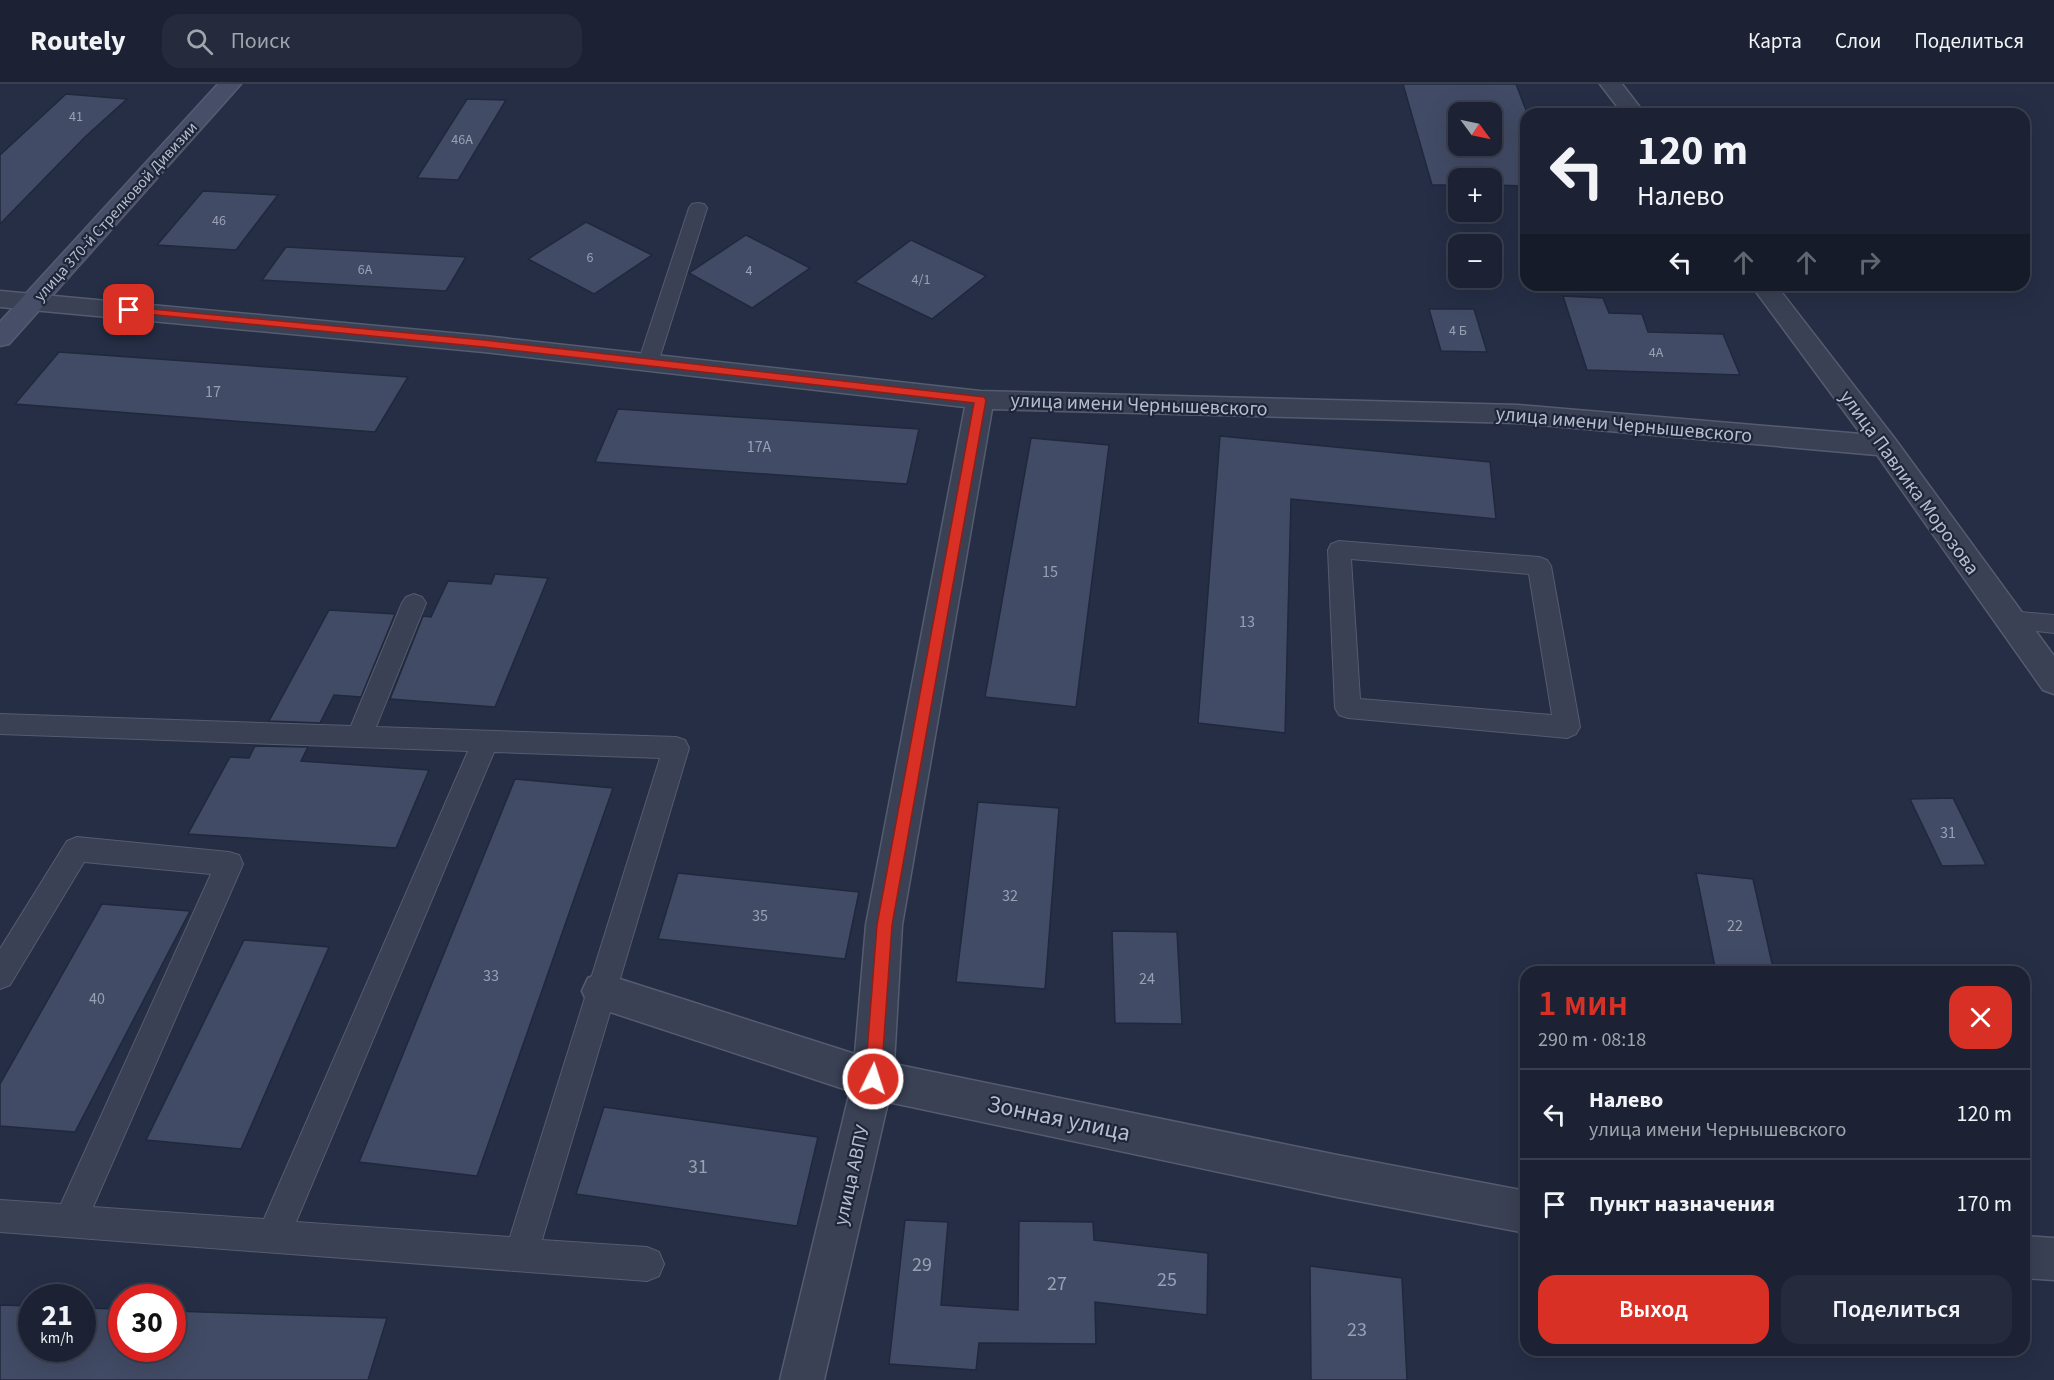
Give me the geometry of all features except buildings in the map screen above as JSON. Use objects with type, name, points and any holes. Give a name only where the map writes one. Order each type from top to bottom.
[{"type":"street","name":"улица 370-й Стрелковой Дивизии","points":[[0,338],[230,84]]},
{"type":"street","points":[[1611,84],[1629,108]]},
{"type":"street","name":"улица Павлика Морозова","points":[[1768,291],[1885,446],[2054,681]]},
{"type":"street","name":"улица имени Чернышевского","points":[[0,299],[484,344],[980,400],[1518,414],[1885,446]]},
{"type":"street","name":"улица АВПУ","points":[[802,1380],[873,1079],[884,925],[980,400]]},
{"type":"street","name":"Зонная улица","points":[[601,991],[873,1079],[1337,1176],[1520,1211]]},
{"type":"street","points":[[2030,1257],[2054,1259]]},
{"type":"lane","points":[[648,363],[698,208]]},
{"type":"lane","points":[[1339,550],[1539,566],[1567,727],[1348,708],[1339,550]]},
{"type":"lane","points":[[359,737],[414,603]]},
{"type":"lane","points":[[2010,620],[2054,624]]},
{"type":"lane","points":[[0,724],[676,748],[521,1255]]},
{"type":"lane","points":[[273,1237],[485,742]]},
{"type":"lane","points":[[5,959],[77,849],[229,864],[70,1222]]},
{"type":"lane","points":[[0,1216],[647,1264]]},
{"type":"route","points":[[129,310],[484,344],[980,400],[884,925],[873,1079]]}]
